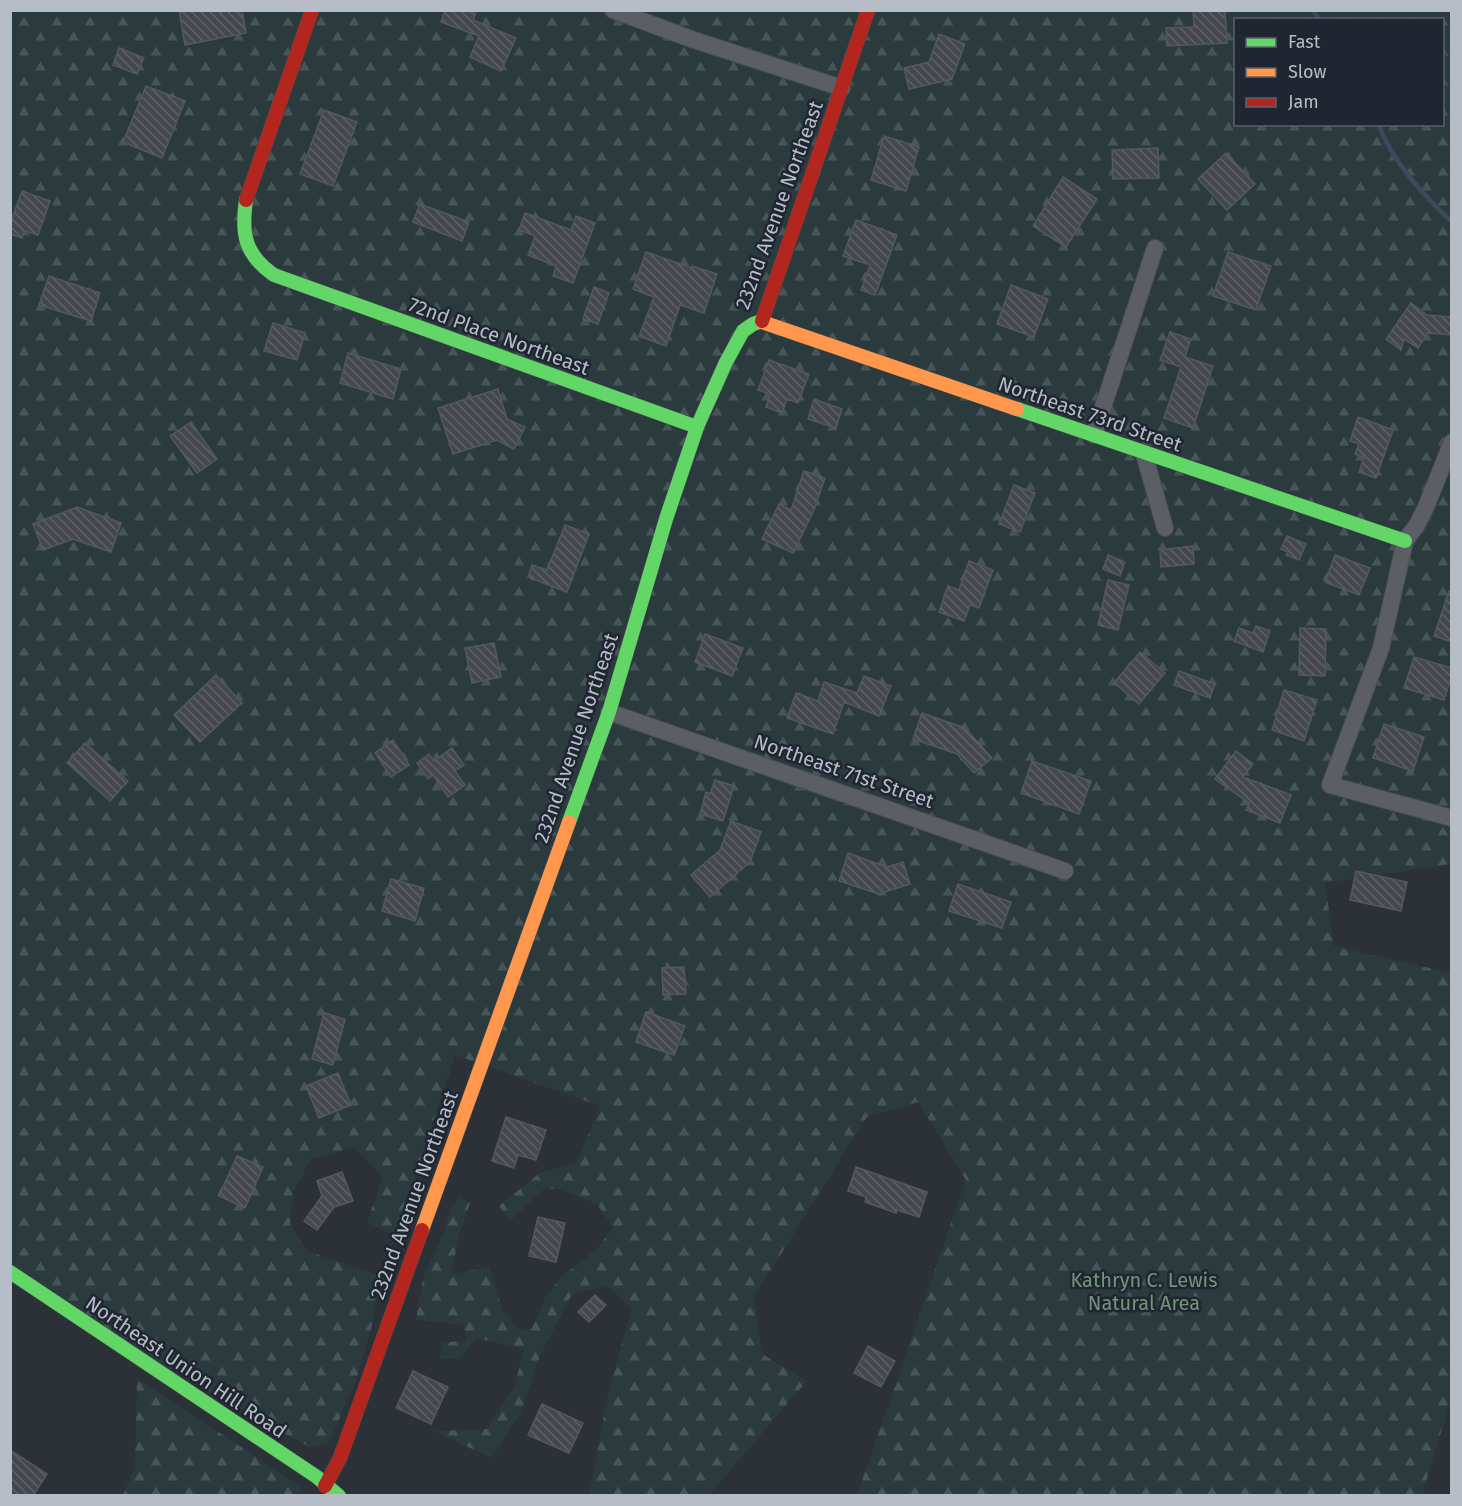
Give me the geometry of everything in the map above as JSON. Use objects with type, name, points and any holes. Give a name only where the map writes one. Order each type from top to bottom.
[{"type":"street","name":"72nd Place Northeast","points":[[312,10],[248,190],[242,220],[246,246],[258,264],[274,276],[697,427]]},
{"type":"street","points":[[613,10],[694,40],[842,88]]},
{"type":"street","name":"232nd Avenue Northeast","points":[[325,1486],[340,1458],[609,712],[666,519],[697,427],[726,362],[743,331],[753,324],[762,322],[868,10]]},
{"type":"street","points":[[1094,435],[1155,248]]},
{"type":"street","name":"Northeast 73rd Street","points":[[762,322],[1405,541]]},
{"type":"street","points":[[1452,442],[1426,507],[1417,525],[1405,541],[1381,648],[1333,778],[1452,818]]},
{"type":"street","points":[[1144,454],[1165,528]]},
{"type":"street","name":"Northeast 71st Street","points":[[609,712],[1065,871]]},
{"type":"street","name":"Northeast Union Hill Road","points":[[10,1272],[317,1478],[339,1496]]},
{"type":"green space","name":"Kathryn C. Lewis Natural Area","points":[[11,11],[1451,11],[1451,864],[1325,883],[1334,946],[1451,973],[1451,1400],[1422,1495],[857,1495],[966,1180],[918,1102],[867,1117],[754,1297],[762,1354],[807,1381],[709,1495],[589,1495],[609,1388],[632,1308],[605,1285],[571,1296],[540,1356],[520,1414],[492,1458],[433,1431],[487,1429],[514,1388],[524,1349],[476,1338],[461,1359],[440,1359],[441,1343],[467,1340],[463,1325],[416,1320],[423,1278],[443,1235],[450,1209],[460,1196],[470,1203],[458,1240],[451,1275],[489,1266],[502,1310],[520,1331],[532,1328],[546,1296],[562,1276],[595,1251],[613,1228],[597,1204],[561,1190],[545,1188],[510,1221],[499,1206],[540,1173],[577,1162],[600,1106],[455,1055],[395,1236],[367,1222],[383,1177],[354,1147],[311,1159],[293,1193],[290,1223],[307,1251],[379,1275],[372,1326],[355,1383],[328,1444],[309,1447],[74,1316],[11,1272]]},
{"type":"green space","points":[[137,1378],[303,1488],[292,1496],[123,1495],[135,1466]]},
{"type":"building","points":[[179,10],[242,10],[246,33],[185,45]]},
{"type":"building","points":[[445,10],[477,10],[473,20],[516,38],[501,71],[470,57],[479,36],[441,22]]},
{"type":"building","points":[[1193,10],[1225,10],[1227,43],[1167,46],[1166,28],[1194,27]]},
{"type":"building","points":[[939,34],[965,44],[952,79],[909,89],[904,68],[929,62]]},
{"type":"building","points":[[119,48],[144,58],[137,74],[113,65]]},
{"type":"building","points":[[146,86],[185,101],[162,158],[123,142]]},
{"type":"building","points":[[324,110],[357,122],[333,186],[300,174]]},
{"type":"building","points":[[884,136],[919,147],[906,191],[871,180]]},
{"type":"building","points":[[1158,148],[1159,178],[1113,179],[1112,150]]},
{"type":"building","points":[[1226,153],[1255,184],[1227,210],[1198,179]]},
{"type":"building","points":[[1063,177],[1097,199],[1066,247],[1033,226]]},
{"type":"building","points":[[22,191],[50,201],[38,235],[25,231],[22,238],[10,234],[10,224]]},
{"type":"building","points":[[420,204],[469,222],[462,241],[413,222]]},
{"type":"building","points":[[525,213],[571,230],[576,216],[595,223],[573,283],[553,276],[556,266],[528,255],[535,236],[519,230]]},
{"type":"building","points":[[856,220],[897,235],[875,295],[861,290],[870,265],[843,256]]},
{"type":"building","points":[[646,252],[717,274],[704,313],[680,305],[666,346],[639,336],[654,297],[633,289]]},
{"type":"building","points":[[1228,252],[1271,266],[1256,310],[1213,296]]},
{"type":"building","points":[[49,276],[100,293],[91,321],[39,305]]},
{"type":"building","points":[[1011,285],[1048,299],[1034,337],[997,324]]},
{"type":"building","points":[[594,287],[609,293],[598,324],[583,319]]},
{"type":"building","points":[[1411,303],[1427,315],[1452,317],[1452,335],[1428,333],[1418,348],[1404,339],[1401,350],[1386,339]]},
{"type":"building","points":[[273,323],[305,333],[297,360],[264,351]]},
{"type":"building","points":[[1170,332],[1191,339],[1185,357],[1213,366],[1193,428],[1164,418],[1181,367],[1160,360]]},
{"type":"building","points":[[348,353],[401,369],[393,399],[340,383]]},
{"type":"building","points":[[769,360],[809,374],[798,403],[787,399],[782,413],[766,407],[770,394],[758,390]]},
{"type":"building","points":[[498,389],[507,419],[525,427],[514,449],[497,440],[453,454],[438,408]]},
{"type":"building","points":[[814,399],[842,409],[836,428],[808,419]]},
{"type":"building","points":[[1358,417],[1393,430],[1376,478],[1359,472],[1364,458],[1355,454],[1359,444],[1350,441]]},
{"type":"building","points":[[191,422],[217,459],[197,473],[170,436]]},
{"type":"building","points":[[804,471],[825,478],[814,510],[793,553],[762,539],[779,504],[791,510]]},
{"type":"building","points":[[1014,485],[1035,493],[1020,532],[999,524]]},
{"type":"building","points":[[77,507],[121,523],[111,552],[73,539],[43,550],[33,524]]},
{"type":"building","points":[[565,525],[589,534],[567,592],[528,577],[532,565],[547,570]]},
{"type":"building","points":[[1287,536],[1306,544],[1299,560],[1286,555],[1288,552],[1281,549]]},
{"type":"building","points":[[1193,546],[1194,564],[1161,567],[1160,550]]},
{"type":"building","points":[[1108,555],[1125,562],[1120,576],[1103,569]]},
{"type":"building","points":[[1335,555],[1370,568],[1359,595],[1325,582]]},
{"type":"building","points":[[969,561],[993,570],[979,608],[970,605],[964,621],[939,612],[948,586],[959,590]]},
{"type":"building","points":[[1108,580],[1129,585],[1118,630],[1098,625]]},
{"type":"building","points":[[1449,591],[1452,591],[1452,642],[1434,636]]},
{"type":"building","points":[[1256,626],[1270,631],[1263,652],[1234,641],[1239,628],[1253,633]]},
{"type":"building","points":[[1300,628],[1326,629],[1325,676],[1299,675]]},
{"type":"building","points":[[705,634],[743,648],[732,676],[695,662]]},
{"type":"building","points":[[494,643],[501,677],[472,683],[465,648]]},
{"type":"building","points":[[1140,652],[1165,673],[1139,704],[1114,683]]},
{"type":"building","points":[[1414,657],[1452,668],[1444,700],[1404,688]]},
{"type":"building","points":[[1179,671],[1215,684],[1210,698],[1174,685]]},
{"type":"building","points":[[216,675],[242,703],[200,742],[174,715]]},
{"type":"building","points":[[864,676],[891,686],[879,716],[844,702],[833,734],[787,718],[796,693],[818,701],[824,682],[857,693]]},
{"type":"building","points":[[1284,690],[1317,700],[1304,741],[1272,730]]},
{"type":"building","points":[[922,713],[965,728],[992,758],[974,773],[957,754],[913,739]]},
{"type":"building","points":[[1384,724],[1424,737],[1413,771],[1373,758]]},
{"type":"building","points":[[393,740],[409,765],[391,777],[375,753]]},
{"type":"building","points":[[85,743],[128,781],[110,801],[67,763]]},
{"type":"building","points":[[452,748],[464,765],[455,771],[465,785],[448,797],[433,775],[428,779],[417,763],[429,754],[434,761]]},
{"type":"building","points":[[1236,751],[1253,764],[1243,777],[1291,795],[1280,823],[1246,810],[1249,803],[1215,779]]},
{"type":"building","points":[[1032,761],[1091,781],[1079,814],[1021,793]]},
{"type":"building","points":[[715,780],[734,786],[723,821],[700,814],[706,792],[710,794]]},
{"type":"building","points":[[731,821],[761,832],[750,862],[710,897],[691,875],[720,850]]},
{"type":"building","points":[[848,853],[887,867],[903,862],[910,884],[879,894],[839,881]]},
{"type":"building","points":[[1356,871],[1407,882],[1401,911],[1350,900]]},
{"type":"building","points":[[391,879],[424,888],[415,921],[382,911]]},
{"type":"building","points":[[958,884],[1011,902],[1002,928],[949,911]]},
{"type":"building","points":[[684,967],[686,994],[663,995],[662,968]]},
{"type":"building","points":[[646,1012],[685,1026],[674,1055],[636,1042]]},
{"type":"building","points":[[324,1013],[345,1019],[333,1065],[312,1059]]},
{"type":"building","points":[[338,1073],[351,1105],[319,1118],[306,1086]]},
{"type":"building","points":[[506,1117],[546,1130],[536,1160],[518,1155],[514,1168],[492,1161]]},
{"type":"building","points":[[237,1156],[263,1167],[245,1208],[219,1196]]},
{"type":"building","points":[[856,1167],[927,1192],[919,1217],[897,1210],[896,1213],[865,1202],[866,1197],[848,1191]]},
{"type":"building","points":[[342,1172],[353,1201],[334,1207],[317,1230],[304,1221],[322,1196],[317,1181]]},
{"type":"building","points":[[538,1217],[565,1223],[556,1262],[529,1256]]},
{"type":"building","points":[[595,1295],[606,1305],[589,1322],[578,1312]]},
{"type":"building","points":[[868,1346],[895,1361],[881,1387],[854,1373]]},
{"type":"building","points":[[413,1371],[448,1387],[431,1424],[396,1408]]},
{"type":"building","points":[[542,1404],[583,1423],[569,1453],[528,1435]]},
{"type":"building","points":[[10,1450],[47,1474],[33,1496],[10,1496]]},
{"type":"waterway","points":[[1313,10],[1318,18]]},
{"type":"waterway","points":[[1379,126],[1392,152],[1409,177],[1452,222]]},
{"type":"traffic: fast","points":[[246,200],[244,223],[247,243],[257,260],[274,275],[697,427]]},
{"type":"traffic: fast","points":[[569,822],[609,712],[666,519],[697,427],[726,362],[743,331],[762,321]]},
{"type":"traffic: fast","points":[[1017,409],[1405,541]]},
{"type":"traffic: fast","points":[[10,1272],[317,1477],[339,1496]]},
{"type":"traffic: slow","points":[[762,322],[1017,409]]},
{"type":"traffic: slow","points":[[422,1230],[569,822]]},
{"type":"traffic: jam","points":[[246,200],[312,10]]},
{"type":"traffic: jam","points":[[762,321],[868,10]]},
{"type":"traffic: jam","points":[[325,1486],[340,1458],[422,1230]]}]
